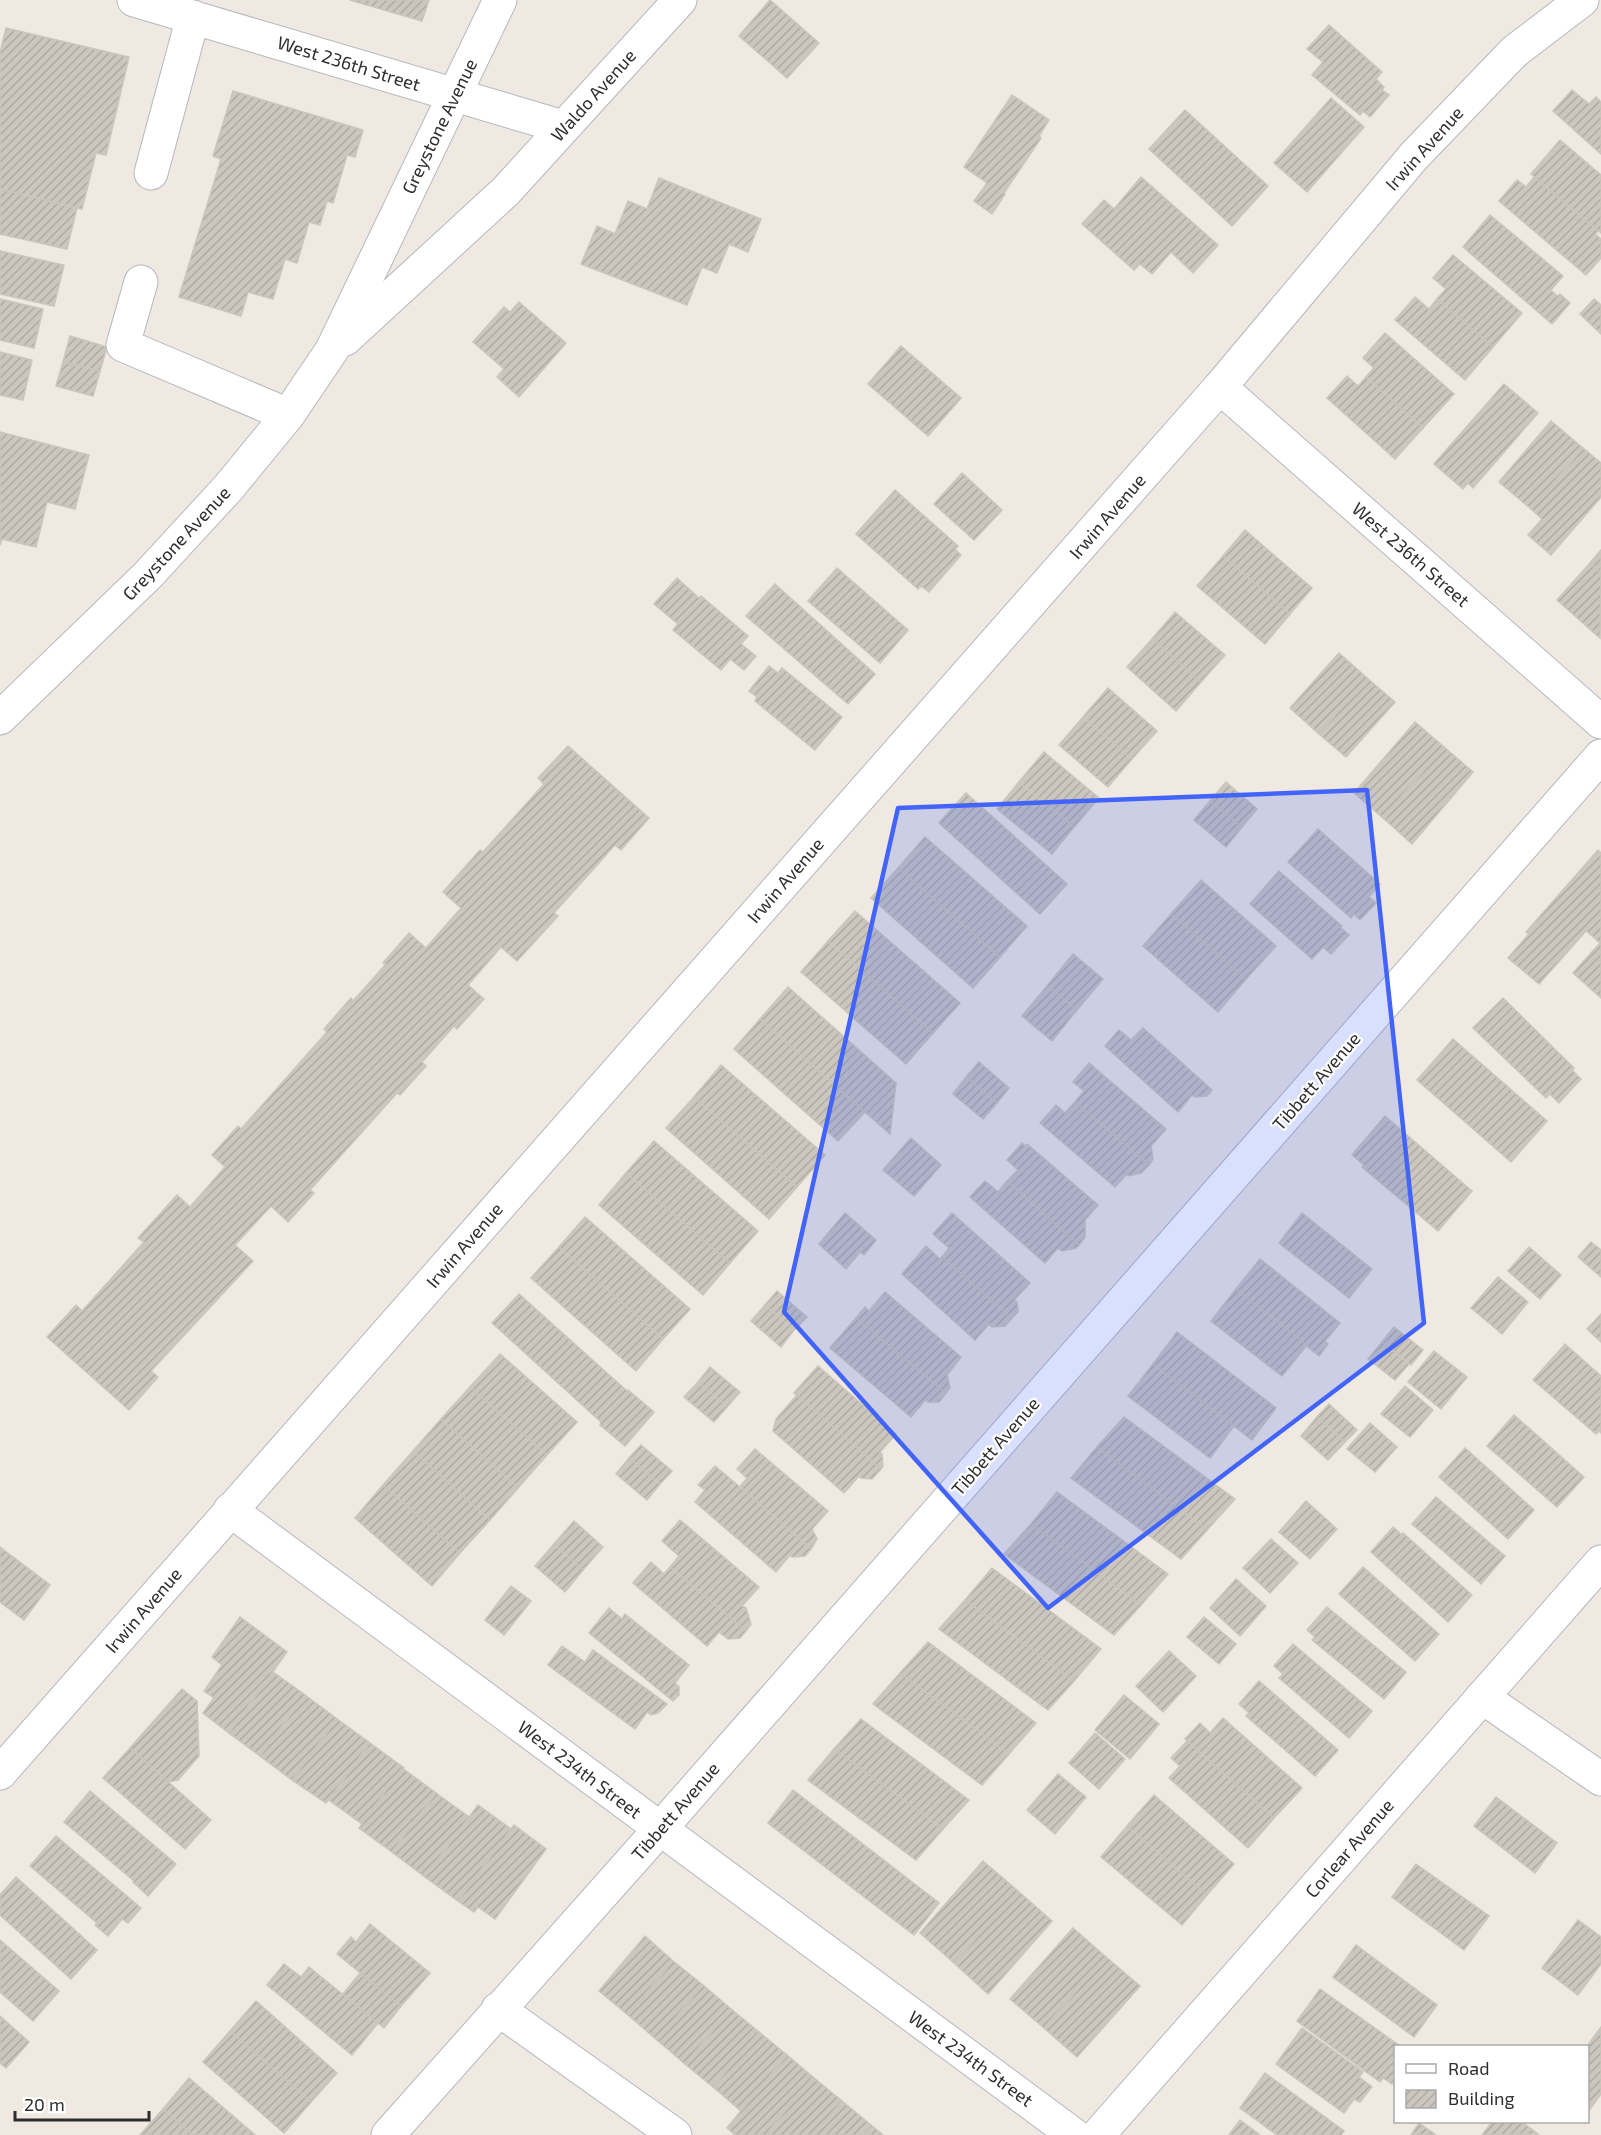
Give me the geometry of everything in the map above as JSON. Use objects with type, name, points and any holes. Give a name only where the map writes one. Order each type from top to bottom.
[{"type":"street","name":"West 236th Street","points":[[134,0],[563,127]]},
{"type":"street","name":"Greystone Avenue","points":[[0,718],[148,575],[229,488],[288,415],[333,350],[500,0]]},
{"type":"street","name":"Waldo Avenue","points":[[506,191],[680,0]]},
{"type":"street","name":"Irwin Avenue","points":[[0,1773],[1221,387],[1414,156],[1515,51],[1582,0]]},
{"type":"street","points":[[151,173],[193,17]]},
{"type":"street","name":"Greystone Avenue","points":[[333,350],[506,191]]},
{"type":"street","points":[[141,282],[123,345],[288,415]]},
{"type":"street","name":"West 236th Street","points":[[1221,387],[1601,722]]},
{"type":"street","name":"Tibbett Avenue","points":[[388,2135],[660,1829],[1601,756]]},
{"type":"street","name":"West 234th Street","points":[[230,1510],[1074,2135]]},
{"type":"street","name":"Corlear Avenue","points":[[1098,2135],[1601,1562]]},
{"type":"street","points":[[1482,1697],[1601,1779]]},
{"type":"street","points":[[498,2009],[675,2135]]},
{"type":"highlighted area","points":[[1367,790],[1424,1323],[1048,1608],[784,1312],[898,808]]},
{"type":"building","points":[[350,0],[429,0],[422,21]]},
{"type":"building","points":[[770,0],[819,43],[787,78],[739,36]]},
{"type":"building","points":[[1329,25],[1382,72],[1376,79],[1384,87],[1382,90],[1389,95],[1370,117],[1363,111],[1360,115],[1312,75],[1323,62],[1307,49]]},
{"type":"building","points":[[6,28],[129,57],[106,155],[96,153],[82,209],[0,189],[0,53]]},
{"type":"building","points":[[1572,90],[1589,104],[1596,97],[1601,102],[1601,154],[1553,111]]},
{"type":"building","points":[[233,91],[363,130],[355,157],[347,155],[333,203],[327,201],[320,225],[309,222],[297,263],[285,259],[273,299],[248,292],[241,316],[179,297],[221,159],[213,156]]},
{"type":"building","points":[[1012,95],[1049,120],[1039,136],[1041,138],[992,214],[974,201],[987,183],[964,167]]},
{"type":"building","points":[[1331,98],[1364,127],[1307,192],[1274,163]]},
{"type":"building","points":[[1185,110],[1268,186],[1232,226],[1149,149]]},
{"type":"building","points":[[1560,140],[1601,175],[1601,233],[1531,174]]},
{"type":"building","points":[[1141,177],[1218,245],[1193,273],[1171,252],[1152,274],[1140,264],[1134,270],[1082,224],[1104,200],[1114,209]]},
{"type":"building","points":[[1534,177],[1598,231],[1595,234],[1601,239],[1601,258],[1586,275],[1499,201],[1517,180],[1526,187]]},
{"type":"building","points":[[659,178],[761,219],[748,252],[729,244],[717,273],[702,267],[687,305],[581,264],[597,226],[615,234],[628,201],[647,209]]},
{"type":"building","points":[[0,189],[77,208],[67,249],[0,234]]},
{"type":"building","points":[[1490,215],[1563,276],[1551,290],[1570,303],[1552,324],[1463,247]]},
{"type":"building","points":[[0,251],[64,265],[54,306],[0,294]]},
{"type":"building","points":[[1453,255],[1522,313],[1493,347],[1437,299],[1446,289],[1433,278]]},
{"type":"building","points":[[1415,297],[1429,309],[1437,299],[1493,347],[1465,380],[1395,320]]},
{"type":"building","points":[[0,299],[43,309],[34,348],[0,340]]},
{"type":"building","points":[[1594,299],[1601,305],[1601,334],[1580,314]]},
{"type":"building","points":[[519,302],[566,343],[519,397],[497,377],[504,369],[473,342],[504,307],[510,312]]},
{"type":"building","points":[[1385,333],[1454,394],[1423,428],[1366,377],[1374,368],[1363,358]]},
{"type":"building","points":[[70,336],[107,347],[100,371],[63,362]]},
{"type":"building","points":[[901,346],[961,398],[928,436],[868,384]]},
{"type":"building","points":[[0,352],[32,360],[23,400],[0,395]]},
{"type":"building","points":[[63,362],[100,371],[93,396],[56,386]]},
{"type":"building","points":[[1347,376],[1358,386],[1366,377],[1423,428],[1395,459],[1327,398]]},
{"type":"building","points":[[1504,384],[1538,413],[1473,488],[1468,483],[1463,489],[1434,464]]},
{"type":"building","points":[[1551,421],[1583,448],[1531,509],[1499,482]]},
{"type":"building","points":[[0,432],[89,455],[75,509],[47,502],[36,547],[2,539],[0,545]]},
{"type":"building","points":[[1583,448],[1601,463],[1601,497],[1551,555],[1528,535],[1542,519],[1531,509]]},
{"type":"building","points":[[962,473],[1002,510],[974,540],[934,504]]},
{"type":"building","points":[[895,490],[958,546],[955,549],[961,555],[929,592],[921,586],[918,589],[856,534]]},
{"type":"building","points":[[1245,530],[1312,588],[1290,614],[1223,556]]},
{"type":"building","points":[[1601,550],[1601,574],[1590,563]]},
{"type":"building","points":[[1223,556],[1290,614],[1265,644],[1197,586]]},
{"type":"building","points":[[1590,563],[1601,574],[1600,638],[1557,600]]},
{"type":"building","points":[[837,568],[908,630],[880,663],[808,601]]},
{"type":"building","points":[[677,578],[748,636],[741,644],[756,656],[744,670],[730,659],[721,670],[673,630],[678,624],[654,604]]},
{"type":"building","points":[[775,584],[875,674],[848,704],[746,616]]},
{"type":"building","points":[[1175,612],[1225,655],[1201,682],[1152,639]]},
{"type":"building","points":[[1152,639],[1201,682],[1176,711],[1127,667]]},
{"type":"building","points":[[1339,653],[1367,678],[1319,734],[1290,708]]},
{"type":"building","points":[[769,666],[778,673],[782,668],[842,717],[815,750],[755,701],[757,697],[749,691]]},
{"type":"building","points":[[1367,678],[1395,702],[1346,757],[1319,734]]},
{"type":"building","points":[[1108,688],[1157,731],[1132,759],[1083,717]]},
{"type":"building","points":[[1083,717],[1132,759],[1108,787],[1059,745]]},
{"type":"building","points":[[1415,722],[1444,747],[1383,818],[1354,793]]},
{"type":"building","points":[[568,746],[649,818],[621,850],[615,845],[554,913],[558,916],[517,961],[501,947],[468,985],[484,999],[457,1029],[454,1026],[422,1062],[426,1066],[400,1095],[397,1093],[310,1190],[314,1193],[288,1222],[271,1206],[235,1245],[253,1261],[151,1371],[158,1377],[129,1410],[47,1337],[76,1305],[82,1311],[144,1242],[138,1238],[177,1195],[190,1207],[225,1167],[212,1155],[238,1126],[241,1129],[327,1032],[324,1029],[351,998],[353,1001],[386,964],[383,963],[409,933],[426,948],[461,908],[443,892],[480,850],[483,852],[544,784],[538,778]]},
{"type":"building","points":[[1444,747],[1473,772],[1412,844],[1383,818]]},
{"type":"building","points":[[1044,752],[1099,798],[1074,827],[1019,782]]},
{"type":"building","points":[[1019,782],[1074,827],[1052,854],[997,809]]},
{"type":"building","points":[[1226,782],[1257,809],[1242,827],[1210,801]]},
{"type":"building","points":[[966,793],[1067,884],[1040,914],[939,823]]},
{"type":"building","points":[[1210,801],[1242,827],[1226,847],[1194,820]]},
{"type":"building","points":[[1318,829],[1380,884],[1369,897],[1376,903],[1360,920],[1354,914],[1351,918],[1288,862]]},
{"type":"building","points":[[925,837],[1027,926],[1000,957],[898,868]]},
{"type":"building","points":[[1598,850],[1601,853],[1601,924],[1591,935],[1586,931],[1539,984],[1508,958],[1529,934],[1526,932]]},
{"type":"building","points":[[898,868],[1000,957],[973,988],[871,898]]},
{"type":"building","points":[[1279,871],[1342,926],[1340,927],[1349,935],[1331,954],[1323,947],[1312,959],[1250,904]]},
{"type":"building","points":[[1201,880],[1276,946],[1246,979],[1171,914]]},
{"type":"building","points":[[855,911],[960,1003],[933,1033],[828,941]]},
{"type":"building","points":[[1171,914],[1246,979],[1218,1012],[1143,946]]},
{"type":"building","points":[[1601,924],[1601,998],[1573,973],[1600,943],[1591,935]]},
{"type":"building","points":[[828,941],[933,1033],[906,1064],[801,972]]},
{"type":"building","points":[[1073,954],[1103,979],[1077,1010],[1047,986]]},
{"type":"building","points":[[1047,986],[1077,1010],[1052,1041],[1022,1016]]},
{"type":"building","points":[[788,987],[896,1083],[890,1134],[760,1019]]},
{"type":"building","points":[[1503,998],[1574,1068],[1572,1070],[1581,1079],[1559,1103],[1550,1094],[1546,1098],[1473,1028]]},
{"type":"building","points":[[760,1019],[865,1112],[838,1141],[734,1049]]},
{"type":"building","points":[[1143,1028],[1212,1090],[1207,1096],[1192,1095],[1178,1112],[1105,1046],[1119,1030],[1131,1040]]},
{"type":"building","points":[[1453,1039],[1547,1121],[1511,1162],[1417,1080]]},
{"type":"building","points":[[979,1062],[1009,1088],[997,1103],[966,1077]]},
{"type":"building","points":[[1089,1063],[1166,1129],[1151,1146],[1153,1159],[1149,1165],[1075,1102],[1084,1091],[1073,1082]]},
{"type":"building","points":[[721,1065],[825,1155],[797,1187],[694,1097]]},
{"type":"building","points":[[966,1077],[997,1103],[983,1119],[953,1094]]},
{"type":"building","points":[[694,1097],[797,1187],[769,1219],[666,1128]]},
{"type":"building","points":[[1075,1102],[1149,1165],[1141,1173],[1128,1176],[1127,1174],[1115,1187],[1040,1123],[1056,1105],[1065,1113]]},
{"type":"building","points":[[1385,1116],[1472,1191],[1438,1231],[1362,1167],[1364,1165],[1352,1155]]},
{"type":"building","points":[[911,1138],[941,1165],[914,1196],[883,1170]]},
{"type":"building","points":[[654,1141],[758,1231],[730,1263],[626,1173]]},
{"type":"building","points":[[1022,1143],[1025,1146],[1027,1144],[1098,1205],[1085,1220],[1085,1237],[1079,1245],[1007,1181],[1018,1170],[1007,1160]]},
{"type":"building","points":[[626,1173],[730,1263],[703,1295],[599,1205]]},
{"type":"building","points":[[985,1181],[998,1192],[1007,1181],[1079,1245],[1076,1248],[1062,1251],[1058,1248],[1045,1263],[970,1197]]},
{"type":"building","points":[[845,1213],[876,1240],[864,1255],[860,1252],[846,1269],[819,1244]]},
{"type":"building","points":[[952,1213],[1030,1283],[1014,1300],[1017,1302],[1018,1312],[1012,1318],[942,1257],[949,1248],[933,1234]]},
{"type":"building","points":[[1302,1213],[1372,1269],[1349,1298],[1279,1243]]},
{"type":"building","points":[[585,1217],[690,1309],[663,1339],[559,1247]]},
{"type":"building","points":[[1591,1242],[1601,1250],[1601,1277],[1578,1257]]},
{"type":"building","points":[[926,1246],[940,1259],[942,1257],[1012,1318],[1005,1326],[992,1327],[989,1324],[975,1340],[902,1274]]},
{"type":"building","points":[[559,1247],[663,1339],[636,1371],[531,1278]]},
{"type":"building","points":[[1529,1247],[1561,1275],[1540,1299],[1508,1271]]},
{"type":"building","points":[[1260,1259],[1340,1323],[1325,1341],[1328,1344],[1319,1356],[1236,1289]]},
{"type":"building","points":[[1498,1277],[1528,1302],[1502,1334],[1471,1308]]},
{"type":"building","points":[[1236,1289],[1307,1345],[1282,1376],[1211,1321]]},
{"type":"building","points":[[777,1291],[807,1317],[794,1330],[765,1305]]},
{"type":"building","points":[[885,1292],[961,1357],[947,1375],[950,1388],[946,1393],[856,1318],[865,1307],[869,1311]]},
{"type":"building","points":[[519,1294],[627,1391],[654,1412],[625,1446],[492,1323]]},
{"type":"building","points":[[765,1305],[794,1330],[781,1347],[751,1321]]},
{"type":"building","points":[[1601,1314],[1601,1342],[1587,1329]]},
{"type":"building","points":[[856,1318],[946,1393],[939,1402],[928,1402],[926,1399],[911,1417],[830,1348]]},
{"type":"building","points":[[1394,1327],[1423,1350],[1411,1365],[1382,1342]]},
{"type":"building","points":[[1177,1332],[1276,1408],[1252,1440],[1153,1364]]},
{"type":"building","points":[[1382,1342],[1409,1364],[1395,1380],[1368,1359]]},
{"type":"building","points":[[1565,1344],[1601,1376],[1601,1433],[1599,1431],[1596,1434],[1533,1380]]},
{"type":"building","points":[[1434,1351],[1467,1377],[1441,1409],[1408,1382]]},
{"type":"building","points":[[500,1354],[577,1422],[547,1455],[470,1387]]},
{"type":"building","points":[[1153,1364],[1234,1426],[1210,1458],[1128,1396]]},
{"type":"building","points":[[818,1366],[896,1434],[880,1452],[883,1466],[881,1469],[794,1393]]},
{"type":"building","points":[[710,1367],[740,1392],[727,1407],[698,1382]]},
{"type":"building","points":[[698,1382],[727,1407],[714,1422],[684,1397]]},
{"type":"building","points":[[1405,1386],[1433,1410],[1410,1437],[1381,1414]]},
{"type":"building","points":[[470,1387],[547,1455],[518,1488],[441,1419]]},
{"type":"building","points":[[797,1395],[881,1469],[872,1479],[859,1476],[844,1493],[773,1431],[776,1419]]},
{"type":"building","points":[[1329,1404],[1357,1430],[1345,1442],[1317,1417]]},
{"type":"building","points":[[1514,1415],[1584,1477],[1557,1507],[1487,1446]]},
{"type":"building","points":[[1124,1417],[1235,1499],[1207,1530],[1097,1447]]},
{"type":"building","points":[[1317,1417],[1345,1442],[1328,1460],[1301,1436]]},
{"type":"building","points":[[441,1419],[518,1488],[490,1520],[413,1451]]},
{"type":"building","points":[[1370,1423],[1397,1447],[1375,1472],[1347,1449]]},
{"type":"building","points":[[641,1445],[672,1471],[660,1484],[629,1458]]},
{"type":"building","points":[[1097,1447],[1207,1530],[1181,1559],[1071,1478]]},
{"type":"building","points":[[1465,1448],[1534,1510],[1508,1539],[1439,1477]]},
{"type":"building","points":[[755,1449],[828,1511],[812,1529],[817,1539],[811,1549],[740,1487],[747,1478],[737,1469]]},
{"type":"building","points":[[413,1451],[490,1520],[460,1553],[383,1485]]},
{"type":"building","points":[[629,1458],[660,1484],[647,1500],[616,1474]]},
{"type":"building","points":[[715,1466],[811,1549],[805,1556],[792,1557],[790,1555],[776,1572],[695,1502],[705,1490],[698,1485]]},
{"type":"building","points":[[383,1485],[460,1553],[432,1586],[355,1518]]},
{"type":"building","points":[[1057,1492],[1168,1574],[1141,1605],[1031,1524]]},
{"type":"building","points":[[1436,1497],[1505,1556],[1481,1584],[1412,1524]]},
{"type":"building","points":[[1306,1501],[1337,1529],[1310,1559],[1279,1532]]},
{"type":"building","points":[[680,1520],[759,1587],[742,1606],[746,1608],[751,1624],[746,1631],[670,1567],[679,1556],[662,1541]]},
{"type":"building","points":[[574,1521],[603,1547],[583,1570],[554,1544]]},
{"type":"building","points":[[1031,1524],[1141,1605],[1114,1635],[1004,1554]]},
{"type":"building","points":[[1393,1527],[1402,1535],[1403,1533],[1472,1595],[1448,1622],[1371,1552]]},
{"type":"building","points":[[1271,1539],[1298,1563],[1270,1593],[1243,1568]]},
{"type":"building","points":[[554,1544],[583,1570],[565,1592],[535,1566]]},
{"type":"building","points":[[0,1547],[50,1585],[24,1620],[0,1602]]},
{"type":"building","points":[[651,1562],[664,1574],[670,1567],[746,1631],[740,1638],[728,1639],[719,1632],[707,1646],[633,1583]]},
{"type":"building","points":[[1363,1567],[1439,1634],[1415,1661],[1339,1594]]},
{"type":"building","points":[[992,1568],[1101,1649],[1074,1681],[965,1600]]},
{"type":"building","points":[[1236,1579],[1266,1606],[1240,1636],[1210,1608]]},
{"type":"building","points":[[511,1586],[531,1601],[504,1635],[485,1620]]},
{"type":"building","points":[[965,1600],[1074,1681],[1048,1710],[939,1629]]},
{"type":"building","points":[[1327,1607],[1406,1672],[1384,1699],[1312,1640],[1315,1637],[1307,1630]]},
{"type":"building","points":[[609,1608],[622,1619],[625,1614],[689,1665],[675,1683],[679,1687],[679,1695],[673,1701],[589,1633]]},
{"type":"building","points":[[240,1617],[287,1652],[229,1733],[203,1713],[214,1698],[204,1691],[222,1665],[212,1657]]},
{"type":"building","points":[[1204,1617],[1236,1644],[1219,1664],[1187,1637]]},
{"type":"building","points":[[928,1642],[1036,1723],[1009,1754],[900,1673]]},
{"type":"building","points":[[1293,1644],[1372,1711],[1349,1738],[1279,1678],[1283,1674],[1274,1666]]},
{"type":"building","points":[[562,1646],[585,1662],[593,1650],[667,1704],[658,1713],[651,1715],[647,1712],[635,1729],[548,1665]]},
{"type":"building","points":[[1169,1651],[1196,1676],[1163,1712],[1136,1686]]},
{"type":"building","points":[[273,1672],[305,1695],[260,1756],[229,1733]]},
{"type":"building","points":[[900,1673],[1009,1754],[982,1785],[873,1704]]},
{"type":"building","points":[[1259,1681],[1338,1750],[1315,1776],[1246,1716],[1249,1713],[1239,1704]]},
{"type":"building","points":[[182,1689],[197,1701],[199,1756],[178,1780],[169,1782],[130,1748]]},
{"type":"building","points":[[305,1695],[337,1719],[292,1780],[260,1756]]},
{"type":"building","points":[[1124,1695],[1159,1724],[1130,1759],[1095,1730]]},
{"type":"building","points":[[1223,1718],[1302,1788],[1274,1818],[1185,1739],[1200,1723],[1210,1733]]},
{"type":"building","points":[[337,1719],[370,1743],[326,1803],[292,1780]]},
{"type":"building","points":[[861,1719],[969,1800],[943,1829],[834,1749]]},
{"type":"building","points":[[1095,1733],[1125,1759],[1099,1789],[1069,1763]]},
{"type":"building","points":[[1187,1741],[1274,1818],[1248,1848],[1169,1778],[1180,1766],[1171,1758]]},
{"type":"building","points":[[370,1743],[404,1768],[362,1824],[329,1800]]},
{"type":"building","points":[[130,1748],[211,1820],[185,1849],[103,1778]]},
{"type":"building","points":[[834,1749],[943,1829],[916,1860],[808,1780]]},
{"type":"building","points":[[402,1768],[436,1793],[392,1852],[359,1828]]},
{"type":"building","points":[[1058,1774],[1086,1797],[1055,1834],[1027,1810]]},
{"type":"building","points":[[793,1790],[939,1903],[914,1935],[768,1823]]},
{"type":"building","points":[[90,1791],[176,1864],[148,1896],[134,1881],[64,1822]]},
{"type":"building","points":[[436,1793],[469,1817],[425,1877],[392,1852]]},
{"type":"building","points":[[1154,1795],[1234,1864],[1207,1895],[1127,1826]]},
{"type":"building","points":[[1496,1797],[1557,1843],[1535,1873],[1474,1826]]},
{"type":"building","points":[[478,1805],[511,1829],[458,1901],[425,1877]]},
{"type":"building","points":[[514,1825],[546,1849],[495,1919],[478,1907],[474,1912],[458,1901]]},
{"type":"building","points":[[1127,1826],[1207,1895],[1182,1925],[1101,1857]]},
{"type":"building","points":[[56,1836],[141,1908],[128,1923],[122,1919],[108,1936],[95,1925],[97,1923],[30,1866]]},
{"type":"building","points":[[983,1861],[1018,1891],[954,1963],[920,1933]]},
{"type":"building","points":[[1416,1864],[1489,1916],[1464,1950],[1392,1897]]},
{"type":"building","points":[[16,1877],[97,1950],[71,1979],[0,1915],[0,1895]]},
{"type":"building","points":[[1018,1891],[1052,1921],[988,1994],[954,1963]]},
{"type":"building","points":[[1578,1920],[1601,1937],[1601,1964],[1578,1995],[1542,1968]]},
{"type":"building","points":[[370,1924],[430,1973],[401,2006],[337,1954],[351,1937],[356,1942]]},
{"type":"building","points":[[1073,1928],[1106,1957],[1044,2028],[1010,1999]]},
{"type":"building","points":[[645,1936],[673,1961],[628,2015],[599,1991]]},
{"type":"building","points":[[0,1940],[59,1991],[33,2021],[0,1992]]},
{"type":"building","points":[[1356,1945],[1437,2005],[1414,2037],[1333,1977]]},
{"type":"building","points":[[1106,1957],[1140,1986],[1077,2057],[1044,2028]]},
{"type":"building","points":[[673,1961],[703,1985],[657,2040],[628,2015]]},
{"type":"building","points":[[284,1964],[301,1977],[309,1967],[378,2023],[352,2055],[267,1985]]},
{"type":"building","points":[[360,1973],[401,2006],[384,2028],[343,1994]]},
{"type":"building","points":[[703,1985],[731,2009],[685,2064],[657,2040]]},
{"type":"building","points":[[1320,1989],[1399,2045],[1394,2045],[1394,2081],[1392,2084],[1383,2078],[1380,2082],[1297,2021]]},
{"type":"building","points":[[256,2001],[337,2073],[311,2102],[230,2031]]},
{"type":"building","points":[[731,2009],[759,2032],[713,2087],[685,2064]]},
{"type":"building","points":[[0,2016],[29,2042],[6,2068],[0,2063]]},
{"type":"building","points":[[1601,2027],[1601,2094],[1589,2111],[1589,2045]]},
{"type":"building","points":[[1302,2028],[1363,2072],[1359,2077],[1372,2087],[1360,2102],[1354,2099],[1344,2113],[1276,2064]]},
{"type":"building","points":[[230,2031],[311,2102],[284,2133],[203,2062]]},
{"type":"building","points":[[759,2032],[787,2055],[741,2111],[713,2087]]},
{"type":"building","points":[[787,2055],[813,2077],[766,2135],[735,2135],[727,2128]]},
{"type":"building","points":[[1265,2073],[1344,2131],[1341,2135],[1277,2135],[1240,2108]]},
{"type":"building","points":[[813,2077],[842,2101],[814,2135],[766,2135]]},
{"type":"building","points":[[189,2078],[255,2135],[193,2135],[163,2109]]},
{"type":"building","points":[[842,2101],[871,2125],[862,2135],[814,2135]]},
{"type":"building","points":[[163,2109],[193,2135],[140,2135]]},
{"type":"building","points":[[1240,2120],[1260,2135],[1229,2135]]},
{"type":"building","points":[[1419,2123],[1436,2135],[1411,2135]]},
{"type":"building","points":[[1491,2123],[1523,2123],[1538,2134],[1482,2135]]},
{"type":"building","points":[[871,2125],[883,2135],[862,2135]]}]
